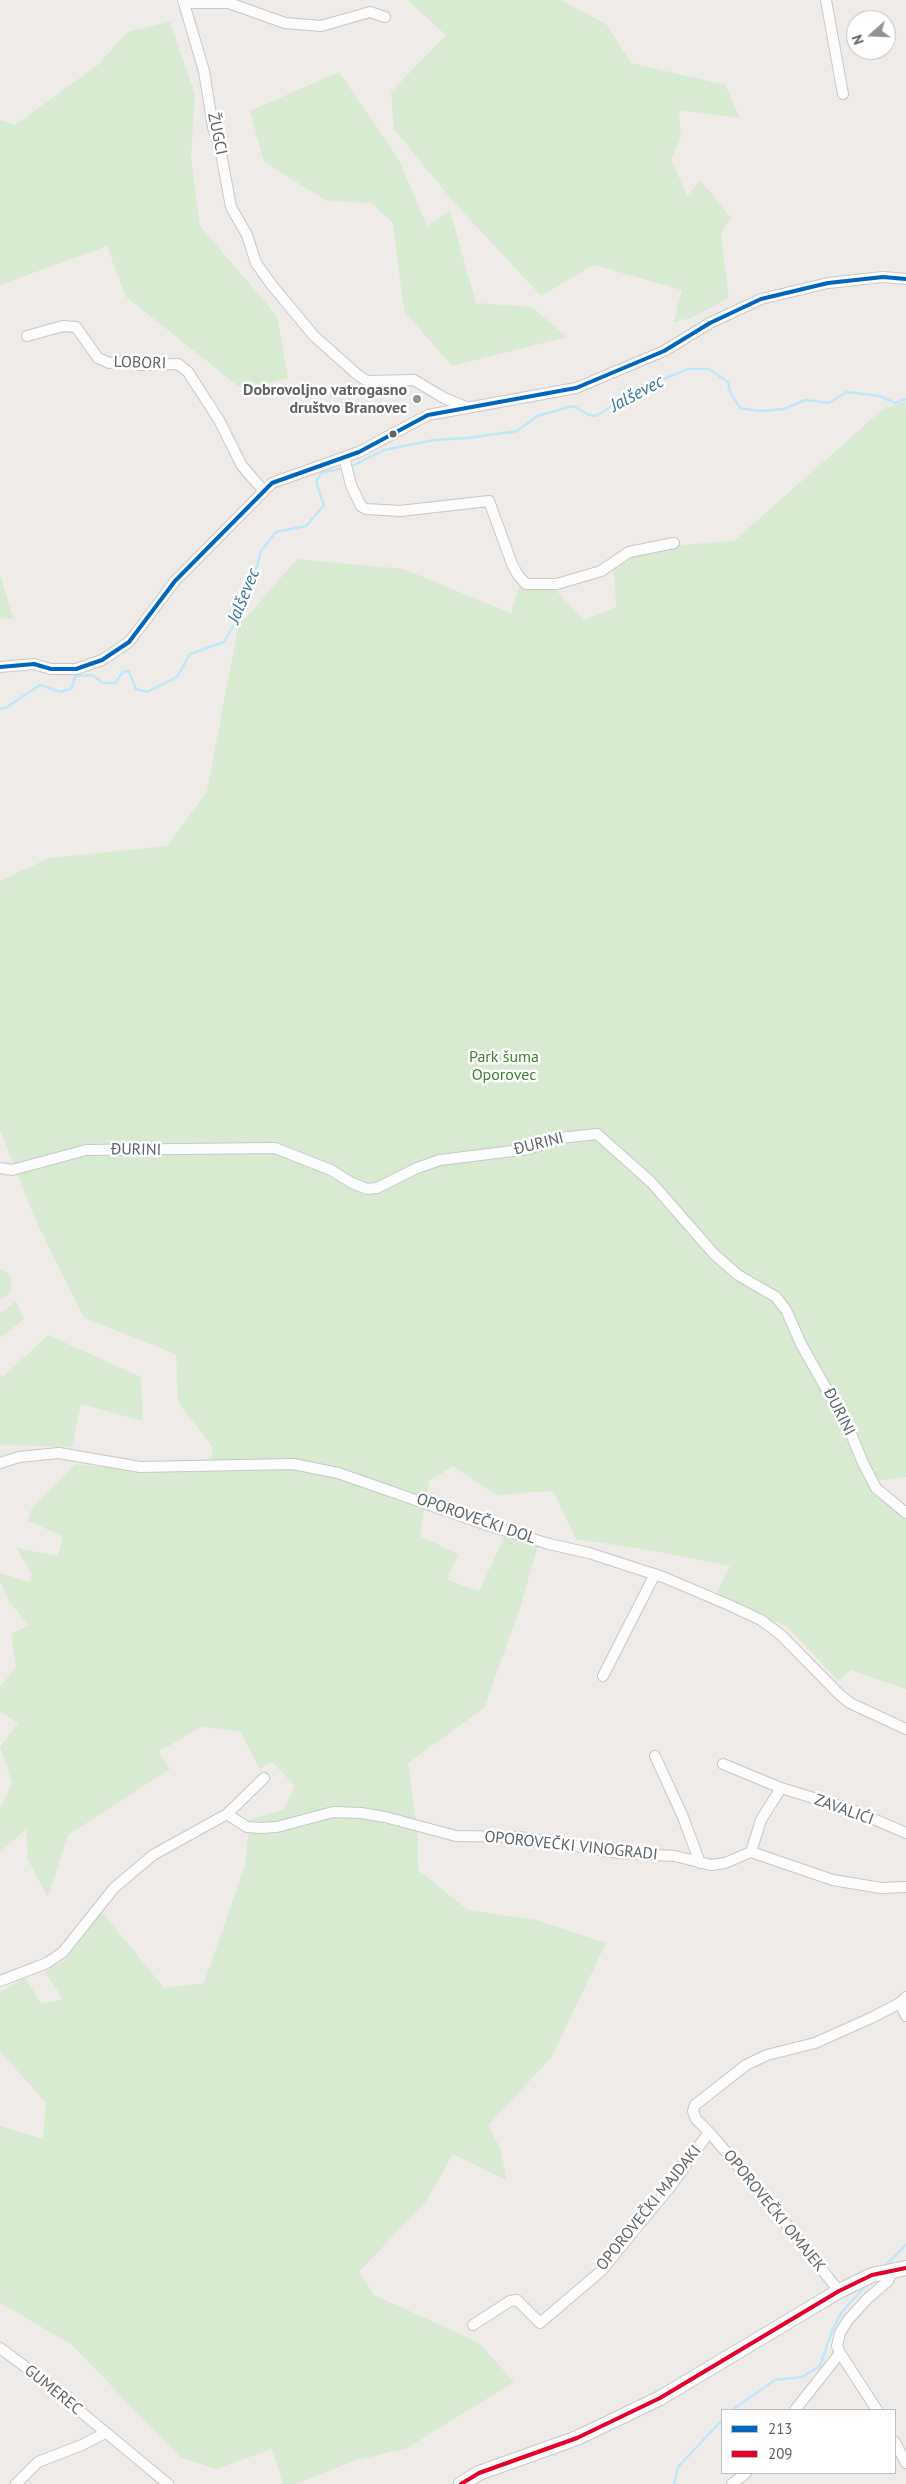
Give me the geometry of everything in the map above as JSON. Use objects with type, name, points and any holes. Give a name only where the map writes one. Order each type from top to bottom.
[{"type":"street","points":[[826,0],[843,94]]},
{"type":"street","name":"ŽUGCI","points":[[385,17],[370,12],[321,26],[285,23],[229,3],[183,2],[204,71],[231,207],[247,235],[256,263],[293,313],[314,336],[359,376],[367,381],[414,380],[444,398],[467,408]]},
{"type":"street","points":[[0,667],[34,664],[51,669],[76,669],[102,660],[129,642],[175,582],[263,490],[285,477],[344,457],[380,442],[428,415],[576,388],[664,351],[710,323],[761,299],[828,283],[883,277],[906,279]]},
{"type":"street","name":"LOBORI","points":[[27,336],[63,326],[76,326],[98,358],[109,363],[127,361],[140,365],[178,364],[188,372],[219,420],[242,466],[263,490]]},
{"type":"street","points":[[344,457],[351,485],[361,506],[366,509],[400,511],[489,502],[512,564],[526,584],[557,584],[601,571],[629,552],[674,543]]},
{"type":"street","name":"ĐURINI","points":[[0,1168],[12,1170],[86,1150],[275,1148],[331,1170],[352,1183],[367,1189],[377,1188],[417,1168],[440,1160],[529,1149],[560,1138],[597,1134],[651,1182],[714,1254],[738,1275],[776,1296],[786,1310],[801,1344],[849,1429],[862,1463],[876,1488],[906,1513]]},
{"type":"street","name":"OPOROVEČKI DOL","points":[[0,1463],[19,1457],[59,1453],[140,1467],[293,1464],[338,1473],[493,1527],[549,1544],[589,1553],[655,1574],[761,1620],[798,1650],[845,1699],[906,1729]]},
{"type":"street","points":[[603,1676],[655,1574]]},
{"type":"street","points":[[654,1756],[683,1817],[700,1862]]},
{"type":"street","name":"ZAVALIĆI","points":[[724,1764],[781,1788],[853,1810],[906,1833]]},
{"type":"street","points":[[0,1981],[47,1963],[63,1952],[114,1888],[152,1855],[227,1814],[264,1778]]},
{"type":"street","points":[[781,1788],[761,1820],[751,1852],[833,1880],[881,1888],[906,1888]]},
{"type":"street","name":"OPOROVEČKI VINOGRADI","points":[[227,1814],[247,1827],[261,1828],[277,1827],[333,1812],[361,1813],[385,1817],[456,1836],[520,1838],[619,1854],[675,1856],[716,1865],[751,1852]]},
{"type":"street","points":[[903,2000],[906,2016]]},
{"type":"street","name":"OPOROVEČKI MAJDAKI","points":[[473,2325],[510,2301],[517,2300],[540,2323],[601,2271],[670,2188],[709,2132],[696,2119],[693,2111],[695,2105],[746,2065],[767,2055],[815,2043],[903,2000]]},
{"type":"street","name":"OPOROVEČKI OMAJEK","points":[[709,2132],[768,2201],[839,2291]]},
{"type":"street","points":[[462,2484],[479,2474],[576,2438],[660,2398],[839,2291],[872,2275],[895,2270]]},
{"type":"street","points":[[876,2409],[837,2346],[840,2333],[848,2320],[868,2298],[888,2281],[895,2270]]},
{"type":"street","name":"GUMEREC","points":[[0,2348],[39,2377],[168,2484]]},
{"type":"street","points":[[796,2409],[840,2353]]},
{"type":"street","points":[[16,2484],[38,2462],[82,2445],[106,2433]]},
{"type":"street","points":[[896,2444],[906,2463]]},
{"type":"street","points":[[732,2484],[745,2474]]},
{"type":"green space","points":[[407,0],[561,0],[606,24],[631,63],[725,85],[740,118],[679,110],[681,138],[671,159],[687,196],[701,181],[731,218],[721,234],[729,298],[691,318],[674,322],[682,290],[594,265],[541,296],[452,200],[394,129],[391,92],[446,35]]},
{"type":"green space","points":[[170,22],[195,94],[191,158],[200,226],[277,316],[288,378],[243,390],[125,296],[107,246],[0,285],[0,120],[15,125],[99,64],[127,32]]},
{"type":"green space","points":[[339,72],[398,158],[427,226],[450,211],[476,303],[532,307],[567,337],[452,366],[404,311],[393,223],[371,203],[327,201],[264,162],[250,111]]},
{"type":"green space","name":"Park šuma Oporovec","points":[[906,401],[906,1477],[875,1481],[906,1507],[906,1689],[851,1670],[838,1680],[786,1626],[715,1596],[730,1566],[654,1551],[576,1539],[553,1491],[496,1495],[453,1466],[429,1481],[420,1536],[458,1554],[447,1580],[479,1591],[507,1531],[539,1541],[521,1605],[484,1708],[408,1763],[418,1836],[418,1870],[468,1910],[536,1920],[606,1943],[551,2058],[488,2125],[501,2150],[506,2180],[453,2154],[427,2200],[359,2272],[374,2295],[478,2342],[514,2382],[407,2448],[357,2460],[295,2484],[283,2484],[272,2449],[216,2469],[180,2457],[71,2344],[0,2303],[0,2126],[43,2139],[46,2103],[0,2051],[0,1992],[25,1978],[42,2004],[63,1999],[45,1972],[64,1961],[102,1912],[164,1988],[204,1983],[245,1865],[250,1819],[283,1810],[295,1786],[272,1762],[260,1769],[240,1731],[201,1727],[158,1752],[170,1769],[68,1835],[48,1897],[28,1860],[26,1829],[0,1852],[0,1809],[12,1783],[0,1747],[18,1723],[0,1712],[0,1687],[16,1667],[11,1634],[29,1625],[10,1603],[0,1581],[0,1573],[30,1582],[32,1574],[16,1548],[58,1556],[63,1536],[28,1521],[31,1510],[75,1464],[137,1471],[209,1469],[213,1448],[178,1402],[176,1354],[84,1318],[35,1219],[0,1130],[0,881],[49,858],[167,846],[207,791],[238,627],[297,559],[403,569],[511,613],[521,581],[547,581],[584,620],[616,607],[614,569],[640,548],[734,541],[883,409]]},
{"type":"green space","points":[[0,574],[13,618],[13,619],[0,618]]},
{"type":"green space","points":[[0,1269],[10,1274],[12,1291],[0,1300]]},
{"type":"green space","points":[[16,1301],[24,1319],[0,1338],[0,1314]]},
{"type":"green space","points":[[48,1335],[141,1377],[143,1421],[81,1404],[72,1447],[0,1445],[0,1375],[3,1377]]},
{"type":"waterway","name":"Jalševec","points":[[352,466],[384,450],[434,440],[467,438],[517,431],[537,416],[573,406],[589,415],[596,416],[639,389],[688,369],[709,369],[728,382],[730,392],[740,408],[759,411],[784,409],[805,400],[829,403],[847,392],[880,396],[895,403],[906,399]]},
{"type":"waterway","name":"Jalševec","points":[[0,709],[7,707],[40,685],[61,692],[72,688],[75,676],[92,675],[103,683],[115,683],[123,672],[129,671],[136,689],[147,692],[177,677],[190,654],[224,642],[237,619],[244,588],[256,570],[261,551],[276,532],[306,526],[324,505],[316,482],[321,473],[339,469]]},
{"type":"waterway","points":[[884,2267],[906,2245]]},
{"type":"waterway","points":[[733,2409],[775,2380],[802,2377],[820,2366],[832,2331],[841,2313],[868,2283]]},
{"type":"waterway","points":[[674,2484],[678,2467],[721,2421]]},
{"type":"transit line","name":"213","points":[[0,667],[34,664],[51,669],[76,669],[102,660],[129,642],[175,581],[272,483],[359,452],[428,415],[576,388],[664,351],[710,323],[761,299],[828,283],[883,277],[906,279]]},
{"type":"transit line","name":"209","points":[[461,2484],[479,2473],[577,2438],[660,2398],[839,2291],[872,2275],[906,2268]]},
{"type":"place","name":"Dobrovoljno vatrogasno društvo Branovec","points":[[417,399]]}]
